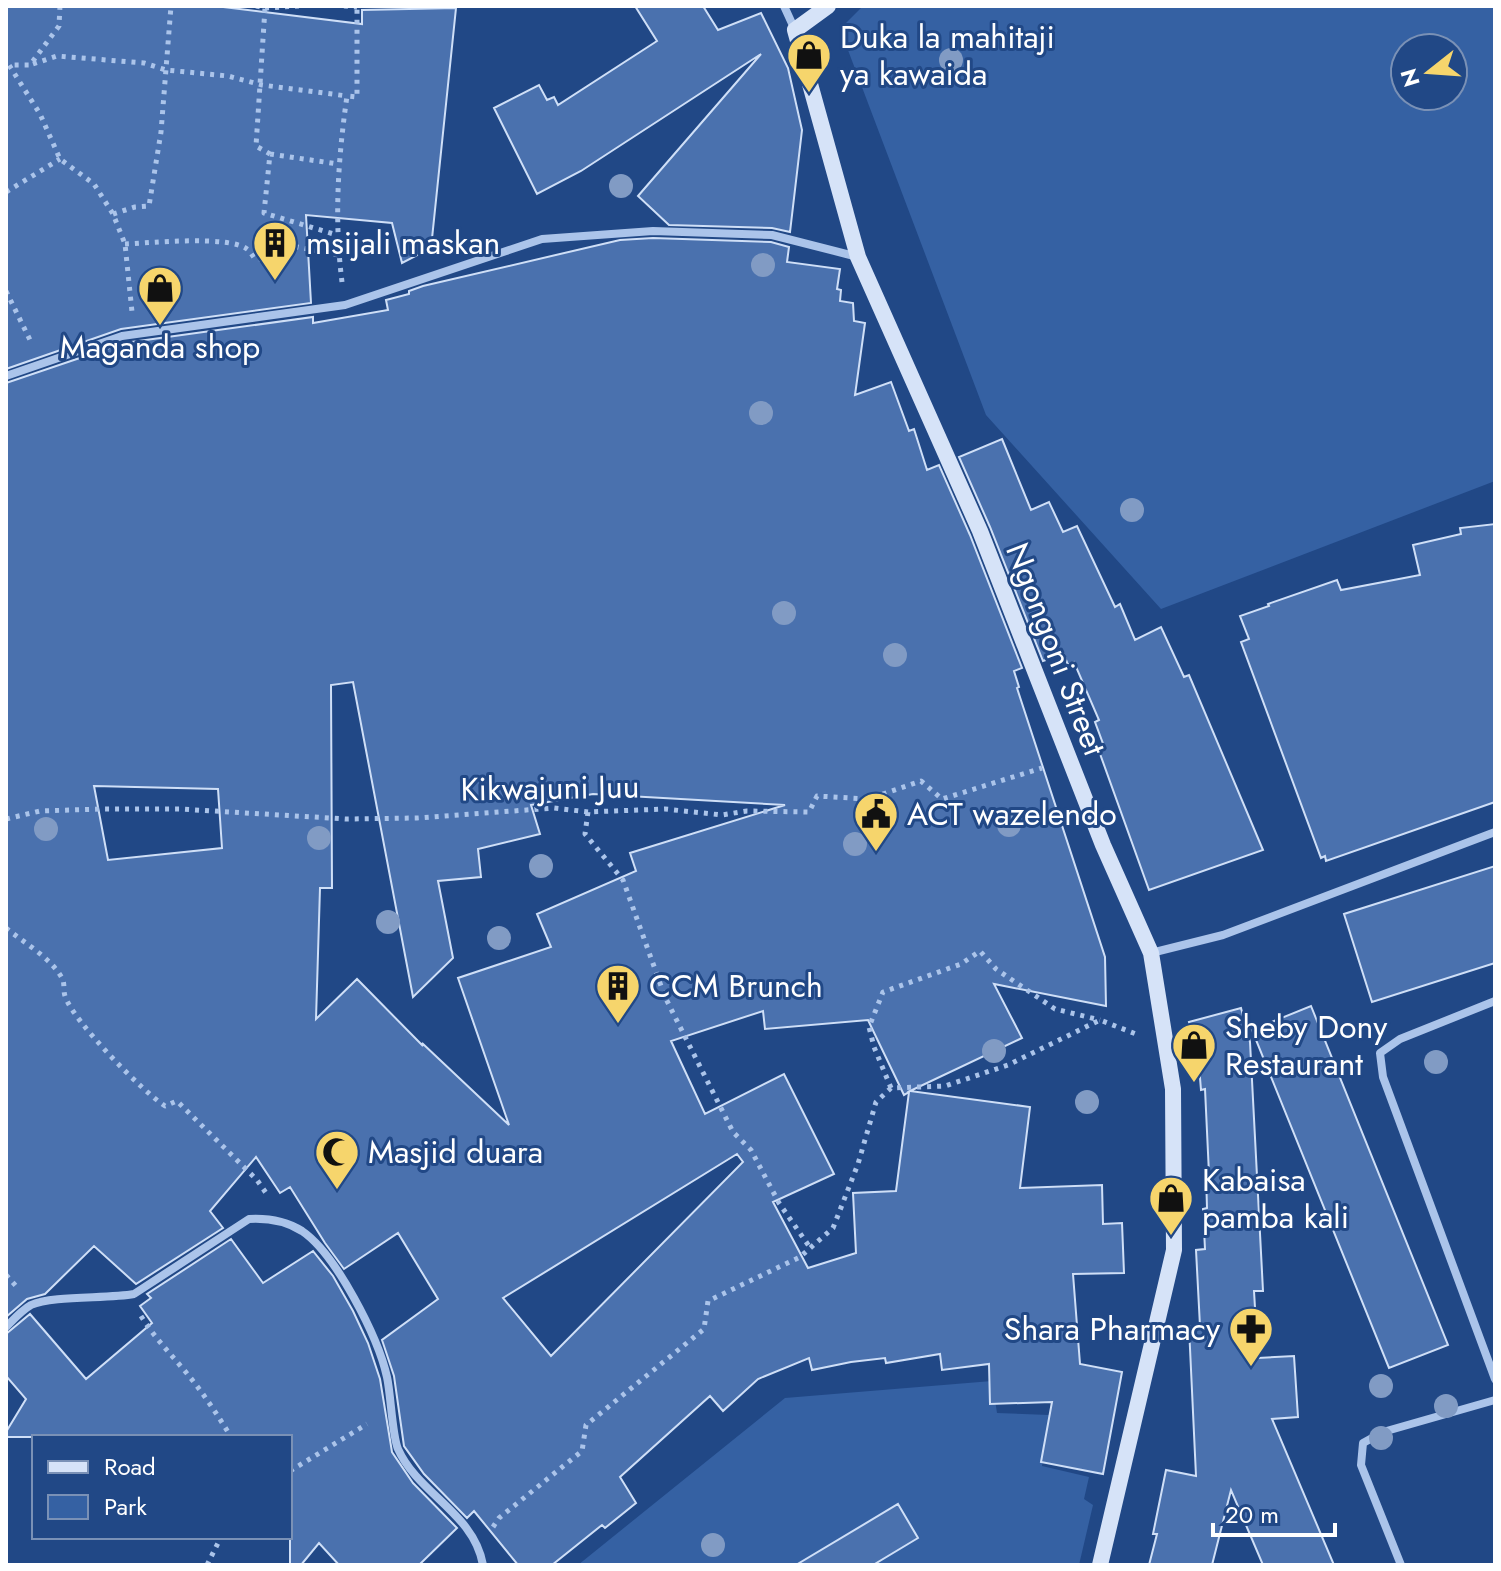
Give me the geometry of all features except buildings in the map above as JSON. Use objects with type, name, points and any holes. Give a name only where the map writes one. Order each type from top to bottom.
[{"type":"street","name":"Ngongoni Street","points":[[784,6],[795,30],[858,257],[980,531],[1103,845],[1151,953],[1173,1089],[1174,1250],[1100,1565]]},
{"type":"street","points":[[795,30],[828,6]]},
{"type":"street","points":[[6,376],[133,334],[345,305],[542,239],[653,231],[772,235],[858,257]]},
{"type":"street","points":[[1151,953],[1223,935],[1495,832]]},
{"type":"street","points":[[1495,1001],[1400,1039],[1380,1053],[1383,1077],[1495,1379]]},
{"type":"street","points":[[6,1327],[32,1305],[134,1294],[249,1219],[266,1218],[302,1231],[325,1253],[376,1339],[387,1378],[396,1446],[412,1473],[457,1514],[480,1548],[483,1565]]},
{"type":"street","points":[[1401,1565],[1361,1465],[1363,1443],[1383,1432],[1495,1400]]},
{"type":"path","points":[[30,65],[59,26],[60,6]]},
{"type":"path","points":[[113,214],[149,206],[161,132],[171,6]]},
{"type":"path","points":[[256,6],[299,6]]},
{"type":"path","points":[[8,63],[30,65],[57,56],[144,63],[166,70],[228,76],[262,85],[357,97],[357,6],[344,6]]},
{"type":"path","points":[[265,8],[256,146],[270,154],[338,164]]},
{"type":"path","points":[[8,63],[40,114],[60,159],[94,184],[113,214],[125,244],[132,291],[133,334]]},
{"type":"path","points":[[345,305],[337,235],[338,164],[347,96]]},
{"type":"path","points":[[270,154],[264,213],[337,235]]},
{"type":"path","points":[[6,192],[60,159]]},
{"type":"path","points":[[125,244],[229,243],[245,247],[255,259],[288,258],[287,245],[339,255]]},
{"type":"path","points":[[6,291],[35,349],[49,361]]},
{"type":"path","name":"Kikwajuni Juu","points":[[6,819],[40,811],[101,809],[180,809],[346,819],[417,818],[554,808],[588,812],[665,809],[722,815],[747,811],[809,812],[817,796],[868,799],[921,781],[942,799],[1070,761]]},
{"type":"path","points":[[588,812],[585,834],[623,880],[665,997],[701,1072],[733,1132],[751,1150],[779,1203],[811,1249]]},
{"type":"path","points":[[6,928],[63,979],[65,997],[98,1042],[151,1098],[165,1106],[177,1101],[257,1180],[287,1224]]},
{"type":"path","points":[[891,1088],[869,1027],[883,992],[961,964],[980,951],[996,969],[1055,1009],[1100,1020],[1137,1034]]},
{"type":"path","points":[[480,1548],[499,1518],[582,1451],[586,1425],[704,1329],[708,1301],[811,1249],[833,1228],[858,1164],[876,1102],[891,1088],[945,1086],[1008,1065],[1100,1020]]},
{"type":"path","points":[[134,1294],[137,1309],[156,1341],[183,1369],[230,1435]]},
{"type":"path","points":[[292,1470],[369,1423],[394,1421]]},
{"type":"path","points":[[207,1565],[220,1539]]},
{"type":"green space","points":[[863,6],[1495,6],[1495,481],[1161,609],[986,415],[840,29]]},
{"type":"green space","points":[[992,1381],[997,1413],[1049,1415],[1042,1466],[1089,1477],[1084,1499],[1093,1505],[1079,1565],[578,1565],[785,1398]]},
{"type":"place","name":"Duka la mahitaji ya kawaida","points":[[809,94]]},
{"type":"place","name":"msijali maskan","points":[[275,282]]},
{"type":"place","name":"Maganda shop","points":[[160,327]]},
{"type":"place","name":"ACT wazelendo","points":[[876,853]]},
{"type":"place","name":"CCM Brunch","points":[[618,1025]]},
{"type":"place","name":"Sheby Dony Restaurant","points":[[1194,1084]]},
{"type":"place","name":"Masjid duara","points":[[337,1191]]},
{"type":"place","name":"Kabaisa pamba kali","points":[[1171,1237]]},
{"type":"place","name":"Shara Pharmacy","points":[[1251,1368]]}]
